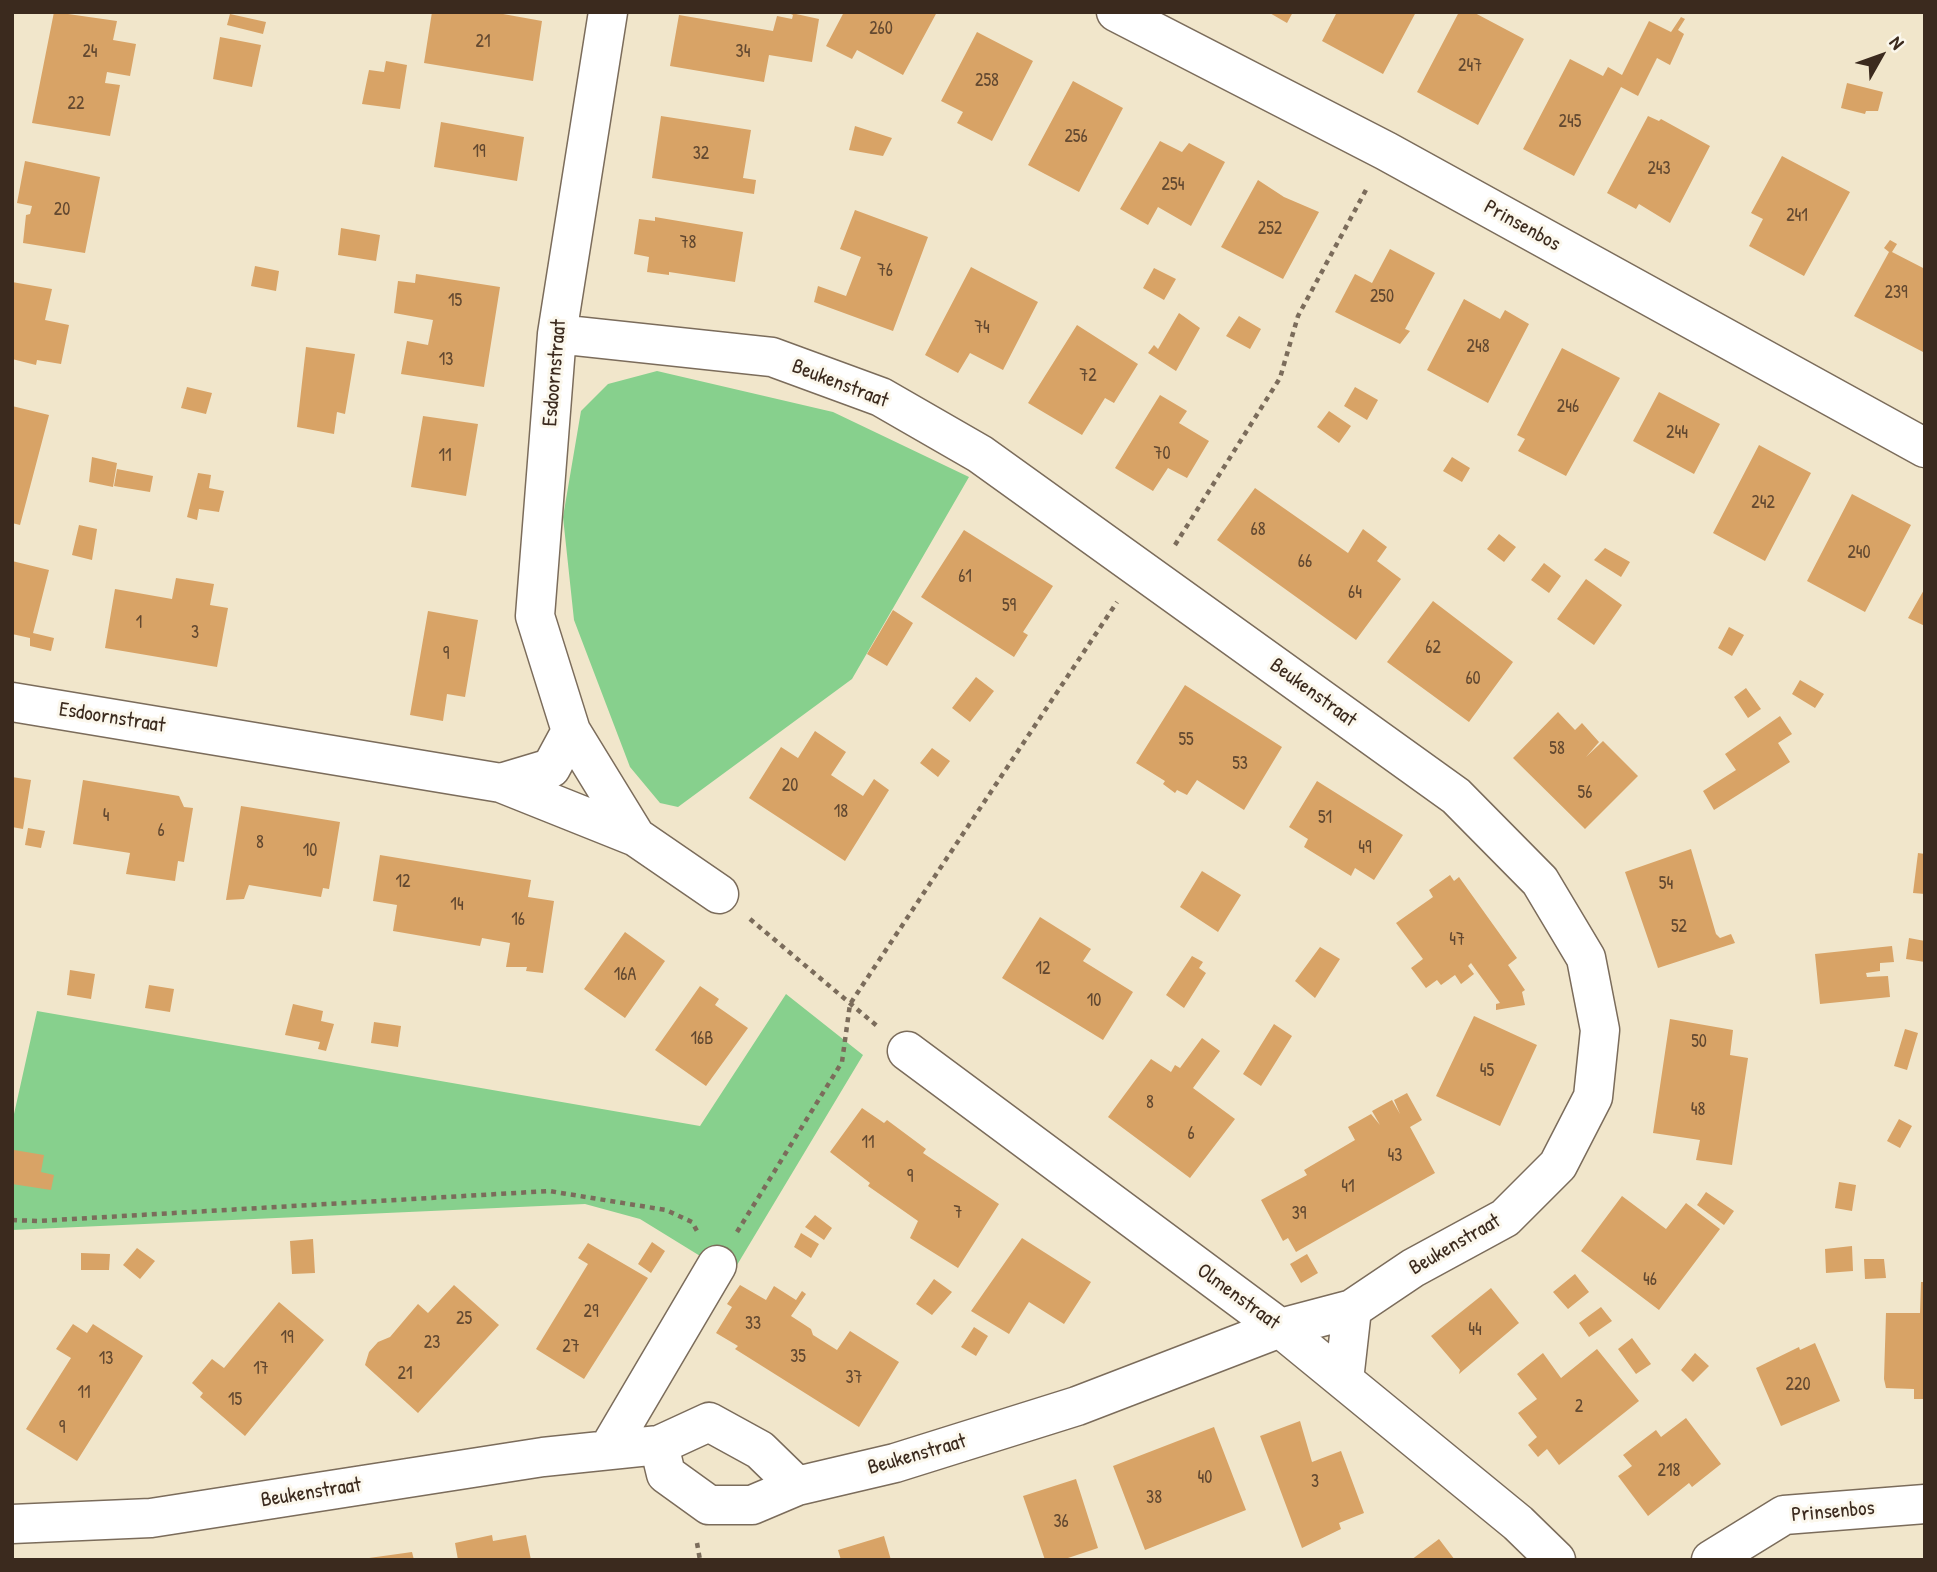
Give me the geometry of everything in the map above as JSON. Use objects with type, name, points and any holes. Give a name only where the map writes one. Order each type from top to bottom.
[{"type":"street","name":"Esdoornstraat","points":[[608,12],[557,334],[535,616],[571,731],[636,837]]},
{"type":"street","name":"Prinsenbos","points":[[1116,12],[1386,151],[1925,449]]},
{"type":"street","name":"Beukenstraat","points":[[557,334],[772,357],[881,397],[980,454],[1456,796],[1540,881],[1586,957],[1600,1030],[1593,1097],[1558,1166],[1505,1218],[1413,1268],[1352,1309],[1280,1328],[1077,1406],[895,1463],[797,1486],[752,1505],[709,1505],[666,1475],[659,1445]]},
{"type":"street","name":"Esdoornstraat","points":[[12,702],[501,783],[636,837],[719,894]]},
{"type":"street","name":"Esdoornstraat","points":[[501,783],[551,768],[571,731]]},
{"type":"street","name":"Olmenstraat","points":[[906,1051],[1280,1328],[1518,1523],[1556,1560]]},
{"type":"street","points":[[608,1450],[717,1265]]},
{"type":"street","points":[[1344,1380],[1352,1309]]},
{"type":"street","name":"Beukenstraat","points":[[12,1524],[151,1518],[543,1457],[659,1445],[709,1422],[760,1450],[797,1486]]},
{"type":"street","name":"Prinsenbos","points":[[1711,1560],[1784,1515],[1925,1504]]},
{"type":"path","points":[[12,1220],[38,1221],[549,1191],[666,1210],[692,1222],[717,1265],[842,1062],[850,1004],[1280,378],[1298,316],[1386,151]]},
{"type":"path","points":[[719,894],[906,1051]]},
{"type":"green space","points":[[657,371],[833,412],[969,477],[852,679],[678,807],[660,803],[630,767],[574,620],[563,517],[581,411],[608,384]]},
{"type":"green space","points":[[786,994],[863,1055],[731,1275],[640,1219],[585,1204],[12,1230],[12,1123],[37,1011],[700,1126]]},
{"type":"building","points":[[54,12],[117,21],[113,40],[136,44],[130,76],[107,72],[105,83],[120,85],[110,136],[32,123]]},
{"type":"building","points":[[432,12],[492,12],[542,21],[533,81],[424,63]]},
{"type":"building","points":[[787,12],[819,19],[812,62],[769,55],[764,82],[670,66],[679,15],[773,31],[777,16],[792,19],[793,15]]},
{"type":"building","points":[[844,12],[937,12],[903,75],[857,50],[852,59],[826,46]]},
{"type":"building","points":[[1268,12],[1293,12],[1287,23]]},
{"type":"building","points":[[1337,12],[1416,12],[1383,74],[1322,41]]},
{"type":"building","points":[[1459,12],[1473,12],[1524,39],[1478,125],[1417,92]]},
{"type":"building","points":[[230,14],[266,22],[263,34],[227,25]]},
{"type":"building","points":[[1681,17],[1685,19],[1678,30],[1684,34],[1670,65],[1657,58],[1638,96],[1621,87],[1574,176],[1523,149],[1570,59],[1603,76],[1608,67],[1622,75],[1649,21],[1671,32]]},
{"type":"building","points":[[977,32],[1033,61],[992,141],[957,123],[963,112],[941,101]]},
{"type":"building","points":[[220,37],[261,45],[252,87],[213,79]]},
{"type":"building","points":[[386,61],[407,65],[400,109],[362,104],[369,70],[384,72]]},
{"type":"building","points":[[1073,81],[1123,108],[1079,192],[1028,165]]},
{"type":"building","points":[[1847,83],[1883,92],[1878,111],[1866,111],[1865,114],[1841,108]]},
{"type":"building","points":[[661,116],[751,130],[743,178],[756,180],[754,194],[652,178]]},
{"type":"building","points":[[1648,116],[1659,121],[1661,119],[1710,146],[1670,223],[1639,204],[1636,209],[1607,193]]},
{"type":"building","points":[[441,122],[524,137],[517,181],[434,167]]},
{"type":"building","points":[[855,126],[892,138],[883,156],[849,150]]},
{"type":"building","points":[[1160,141],[1182,152],[1189,143],[1225,162],[1191,226],[1158,207],[1148,225],[1120,209]]},
{"type":"building","points":[[1782,156],[1850,192],[1804,276],[1749,246],[1763,219],[1751,213]]},
{"type":"building","points":[[25,161],[100,177],[85,253],[23,243],[26,215],[30,214],[32,206],[17,203]]},
{"type":"building","points":[[1258,180],[1284,197],[1319,212],[1283,279],[1221,247]]},
{"type":"building","points":[[855,210],[928,237],[893,331],[814,302],[818,286],[846,296],[861,257],[840,249]]},
{"type":"building","points":[[655,217],[743,232],[735,282],[669,272],[669,275],[647,272],[649,257],[634,254],[639,219],[655,221]]},
{"type":"building","points":[[341,228],[380,235],[376,261],[338,255]]},
{"type":"building","points":[[1890,240],[1897,244],[1892,252],[1925,269],[1925,353],[1854,316],[1889,252],[1884,248]]},
{"type":"building","points":[[1390,249],[1435,273],[1405,329],[1410,331],[1400,344],[1335,312],[1355,274],[1372,283]]},
{"type":"building","points":[[255,266],[279,271],[276,291],[251,286]]},
{"type":"building","points":[[971,267],[1038,302],[1003,370],[970,353],[958,373],[925,355]]},
{"type":"building","points":[[1154,268],[1176,279],[1164,300],[1143,288]]},
{"type":"building","points":[[416,274],[500,287],[484,387],[401,374],[407,341],[428,345],[433,320],[394,313],[398,281],[415,283]]},
{"type":"building","points":[[12,282],[52,289],[45,320],[69,325],[61,364],[37,360],[36,365],[12,359]]},
{"type":"building","points":[[1464,299],[1500,319],[1505,310],[1529,324],[1488,403],[1427,370]]},
{"type":"building","points":[[1179,313],[1200,328],[1176,371],[1148,353],[1154,345],[1158,349]]},
{"type":"building","points":[[1239,316],[1261,329],[1250,349],[1226,336]]},
{"type":"building","points":[[1077,325],[1138,364],[1114,403],[1105,398],[1082,435],[1028,403]]},
{"type":"building","points":[[306,347],[355,354],[345,414],[337,412],[334,434],[297,427]]},
{"type":"building","points":[[1562,348],[1620,378],[1566,476],[1518,451],[1525,439],[1517,435]]},
{"type":"building","points":[[187,387],[212,393],[206,414],[181,408]]},
{"type":"building","points":[[1355,387],[1378,400],[1367,420],[1344,406]]},
{"type":"building","points":[[1659,392],[1720,424],[1694,474],[1633,441]]},
{"type":"building","points":[[1160,395],[1187,411],[1179,423],[1209,441],[1187,478],[1168,468],[1153,491],[1115,468]]},
{"type":"building","points":[[12,406],[49,415],[20,525],[12,523]]},
{"type":"building","points":[[1329,411],[1351,426],[1339,443],[1317,427]]},
{"type":"building","points":[[423,416],[478,424],[466,496],[411,487]]},
{"type":"building","points":[[1759,445],[1811,473],[1765,561],[1713,533]]},
{"type":"building","points":[[92,457],[117,463],[113,487],[89,482]]},
{"type":"building","points":[[1452,457],[1470,468],[1462,482],[1443,471]]},
{"type":"building","points":[[117,469],[153,476],[150,492],[114,486]]},
{"type":"building","points":[[198,473],[211,475],[209,488],[224,491],[219,512],[199,509],[197,520],[187,517]]},
{"type":"building","points":[[1255,488],[1348,553],[1363,529],[1387,547],[1377,561],[1401,579],[1356,640],[1217,540]]},
{"type":"building","points":[[1852,494],[1911,525],[1865,612],[1807,581]]},
{"type":"building","points":[[79,525],[97,529],[92,560],[72,555]]},
{"type":"building","points":[[964,530],[1053,586],[1023,632],[1028,635],[1014,657],[921,597]]},
{"type":"building","points":[[1499,534],[1516,547],[1504,562],[1487,549]]},
{"type":"building","points":[[1605,548],[1630,562],[1621,577],[1594,560]]},
{"type":"building","points":[[12,561],[49,570],[33,633],[54,638],[51,651],[30,646],[30,638],[12,634]]},
{"type":"building","points":[[1544,563],[1561,576],[1549,593],[1531,580]]},
{"type":"building","points":[[176,578],[214,584],[210,605],[228,608],[217,667],[105,648],[115,589],[172,599]]},
{"type":"building","points":[[1586,579],[1622,605],[1594,645],[1557,619]]},
{"type":"building","points":[[1925,588],[1925,626],[1908,618]]},
{"type":"building","points":[[1433,601],[1513,662],[1469,722],[1387,662]]},
{"type":"building","points":[[893,610],[913,623],[887,666],[867,654]]},
{"type":"building","points":[[428,611],[478,620],[465,697],[447,694],[443,721],[410,715]]},
{"type":"building","points":[[1729,627],[1744,635],[1732,656],[1718,648]]},
{"type":"building","points":[[976,677],[994,691],[970,722],[952,708]]},
{"type":"building","points":[[1800,680],[1824,694],[1815,708],[1792,694]]},
{"type":"building","points":[[1185,685],[1282,747],[1244,810],[1197,780],[1187,795],[1177,790],[1175,793],[1163,784],[1165,781],[1136,763]]},
{"type":"building","points":[[1746,688],[1761,709],[1748,718],[1734,697]]},
{"type":"building","points":[[1558,712],[1575,730],[1582,723],[1599,742],[1586,757],[1603,741],[1638,776],[1585,829],[1513,758]]},
{"type":"building","points":[[1780,716],[1792,734],[1778,743],[1790,762],[1714,810],[1703,791],[1736,770],[1725,754]]},
{"type":"building","points":[[815,731],[846,752],[831,775],[863,796],[874,779],[889,790],[845,861],[749,798],[781,747],[798,758]]},
{"type":"building","points":[[932,748],[950,761],[938,777],[920,763]]},
{"type":"building","points":[[12,777],[31,780],[23,829],[12,827]]},
{"type":"building","points":[[83,780],[179,796],[184,807],[193,808],[184,862],[178,861],[175,881],[126,874],[130,853],[73,844]]},
{"type":"building","points":[[1317,781],[1403,835],[1374,880],[1355,868],[1351,876],[1304,847],[1308,839],[1289,827]]},
{"type":"building","points":[[241,806],[340,822],[329,889],[323,888],[321,897],[249,885],[244,899],[226,900]]},
{"type":"building","points":[[28,828],[45,831],[41,848],[25,845]]},
{"type":"building","points":[[1691,849],[1716,934],[1720,938],[1731,934],[1735,943],[1658,968],[1625,872]]},
{"type":"building","points":[[1918,853],[1925,854],[1925,894],[1913,893]]},
{"type":"building","points":[[380,855],[531,880],[528,897],[554,901],[543,973],[526,971],[527,967],[506,967],[510,943],[482,938],[480,946],[393,931],[397,905],[373,901]]},
{"type":"building","points":[[1202,871],[1241,895],[1218,932],[1180,907]]},
{"type":"building","points":[[1450,875],[1454,881],[1459,877],[1517,958],[1508,965],[1525,990],[1522,992],[1525,1005],[1496,1010],[1496,1004],[1500,1003],[1471,963],[1468,966],[1474,974],[1461,984],[1455,975],[1441,985],[1437,980],[1426,988],[1411,968],[1423,959],[1396,923],[1433,897],[1429,890]]},
{"type":"building","points":[[1040,917],[1091,949],[1083,961],[1133,992],[1103,1040],[1002,978]]},
{"type":"building","points":[[625,932],[665,961],[625,1018],[584,989]]},
{"type":"building","points":[[1909,938],[1925,941],[1925,962],[1906,959]]},
{"type":"building","points":[[1892,946],[1894,962],[1880,963],[1880,971],[1866,973],[1867,977],[1888,976],[1890,997],[1820,1004],[1815,954]]},
{"type":"building","points":[[1320,947],[1340,959],[1315,998],[1295,981]]},
{"type":"building","points":[[1192,956],[1203,962],[1199,968],[1206,973],[1184,1008],[1166,995]]},
{"type":"building","points":[[70,970],[95,974],[91,999],[67,995]]},
{"type":"building","points":[[149,985],[174,989],[170,1012],[145,1008]]},
{"type":"building","points":[[700,986],[719,999],[715,1005],[748,1028],[706,1086],[655,1050]]},
{"type":"building","points":[[293,1004],[323,1011],[321,1021],[334,1024],[326,1051],[318,1049],[320,1042],[285,1035]]},
{"type":"building","points":[[1474,1016],[1537,1045],[1500,1126],[1436,1096]]},
{"type":"building","points":[[1670,1019],[1733,1030],[1730,1055],[1748,1058],[1732,1165],[1696,1160],[1700,1140],[1653,1133]]},
{"type":"building","points":[[374,1022],[401,1026],[398,1047],[371,1043]]},
{"type":"building","points":[[1274,1024],[1292,1036],[1261,1086],[1243,1074]]},
{"type":"building","points":[[1905,1029],[1918,1033],[1907,1070],[1894,1066]]},
{"type":"building","points":[[1202,1038],[1220,1051],[1193,1088],[1235,1119],[1190,1178],[1108,1117],[1151,1059],[1171,1072],[1175,1065],[1180,1068]]},
{"type":"building","points":[[1407,1093],[1422,1120],[1410,1127],[1435,1173],[1296,1252],[1288,1238],[1283,1241],[1261,1200],[1307,1175],[1304,1170],[1355,1140],[1348,1127],[1371,1114],[1380,1125],[1372,1111],[1392,1100],[1400,1114],[1394,1100]]},
{"type":"building","points":[[862,1108],[884,1123],[887,1120],[926,1149],[923,1153],[999,1204],[958,1268],[910,1238],[918,1221],[868,1186],[870,1183],[830,1152]]},
{"type":"building","points":[[1899,1119],[1912,1126],[1900,1148],[1887,1141]]},
{"type":"building","points":[[14,1150],[44,1155],[41,1172],[54,1175],[51,1190],[12,1184]]},
{"type":"building","points":[[1839,1182],[1856,1185],[1852,1211],[1835,1208]]},
{"type":"building","points":[[1706,1192],[1734,1211],[1724,1225],[1697,1205]]},
{"type":"building","points":[[1622,1196],[1666,1229],[1686,1203],[1720,1229],[1659,1310],[1581,1251]]},
{"type":"building","points":[[815,1215],[832,1228],[824,1240],[805,1227]]},
{"type":"building","points":[[801,1233],[819,1244],[811,1258],[794,1247]]},
{"type":"building","points":[[1022,1238],[1091,1282],[1064,1324],[1029,1302],[1009,1334],[971,1311]]},
{"type":"building","points":[[313,1239],[315,1273],[292,1274],[290,1241]]},
{"type":"building","points":[[652,1242],[665,1251],[651,1273],[638,1264]]},
{"type":"building","points":[[588,1243],[648,1278],[584,1379],[536,1349],[588,1264],[578,1258]]},
{"type":"building","points":[[1852,1246],[1853,1271],[1826,1273],[1825,1249]]},
{"type":"building","points":[[137,1248],[155,1261],[140,1279],[123,1265]]},
{"type":"building","points":[[81,1253],[110,1254],[109,1270],[81,1270]]},
{"type":"building","points":[[1307,1254],[1318,1273],[1301,1283],[1290,1264]]},
{"type":"building","points":[[1864,1259],[1884,1259],[1886,1278],[1865,1279]]},
{"type":"building","points":[[1575,1274],[1589,1292],[1568,1309],[1553,1292]]},
{"type":"building","points":[[934,1279],[952,1292],[932,1315],[916,1304]]},
{"type":"building","points":[[1921,1282],[1925,1282],[1925,1399],[1914,1399],[1914,1389],[1886,1388],[1886,1313],[1920,1313]]},
{"type":"building","points":[[454,1285],[499,1325],[418,1413],[365,1365],[369,1352],[378,1342],[390,1337],[418,1304],[428,1313]]},
{"type":"building","points":[[740,1285],[766,1300],[774,1286],[796,1300],[802,1291],[806,1294],[791,1316],[811,1329],[813,1335],[837,1350],[850,1331],[899,1362],[859,1427],[735,1349],[738,1346],[716,1333],[732,1307],[727,1304]]},
{"type":"building","points":[[1491,1288],[1519,1323],[1459,1374],[1460,1370],[1431,1336]]},
{"type":"building","points":[[279,1302],[324,1340],[245,1436],[200,1397],[203,1393],[192,1383],[212,1359],[224,1368]]},
{"type":"building","points":[[1601,1307],[1612,1321],[1589,1337],[1579,1323]]},
{"type":"building","points":[[73,1324],[87,1333],[93,1324],[143,1356],[77,1461],[26,1429],[71,1358],[56,1349]]},
{"type":"building","points":[[974,1327],[988,1336],[976,1356],[961,1347]]},
{"type":"building","points":[[1632,1338],[1651,1364],[1636,1374],[1618,1349]]},
{"type":"building","points":[[1815,1343],[1840,1401],[1781,1426],[1756,1368],[1799,1347],[1800,1350]]},
{"type":"building","points":[[1597,1349],[1639,1401],[1559,1465],[1547,1449],[1538,1457],[1528,1445],[1537,1437],[1518,1413],[1537,1399],[1517,1374],[1543,1353],[1561,1378]]},
{"type":"building","points":[[1695,1353],[1709,1366],[1693,1382],[1681,1370]]},
{"type":"building","points":[[1686,1418],[1721,1464],[1692,1487],[1689,1483],[1648,1516],[1618,1476],[1632,1466],[1623,1455],[1656,1430],[1661,1437]]},
{"type":"building","points":[[1300,1421],[1312,1462],[1341,1451],[1364,1513],[1339,1523],[1341,1529],[1302,1548],[1260,1436]]},
{"type":"building","points":[[1214,1427],[1246,1510],[1145,1550],[1113,1466]]},
{"type":"building","points":[[1076,1479],[1098,1548],[1062,1560],[1045,1560],[1023,1496]]},
{"type":"building","points":[[492,1535],[493,1541],[526,1535],[531,1560],[458,1560],[455,1543]]},
{"type":"building","points":[[884,1536],[891,1560],[841,1560],[838,1550]]},
{"type":"building","points":[[1439,1539],[1455,1560],[1411,1560]]},
{"type":"building","points":[[412,1552],[414,1560],[369,1560],[369,1558]]}]
